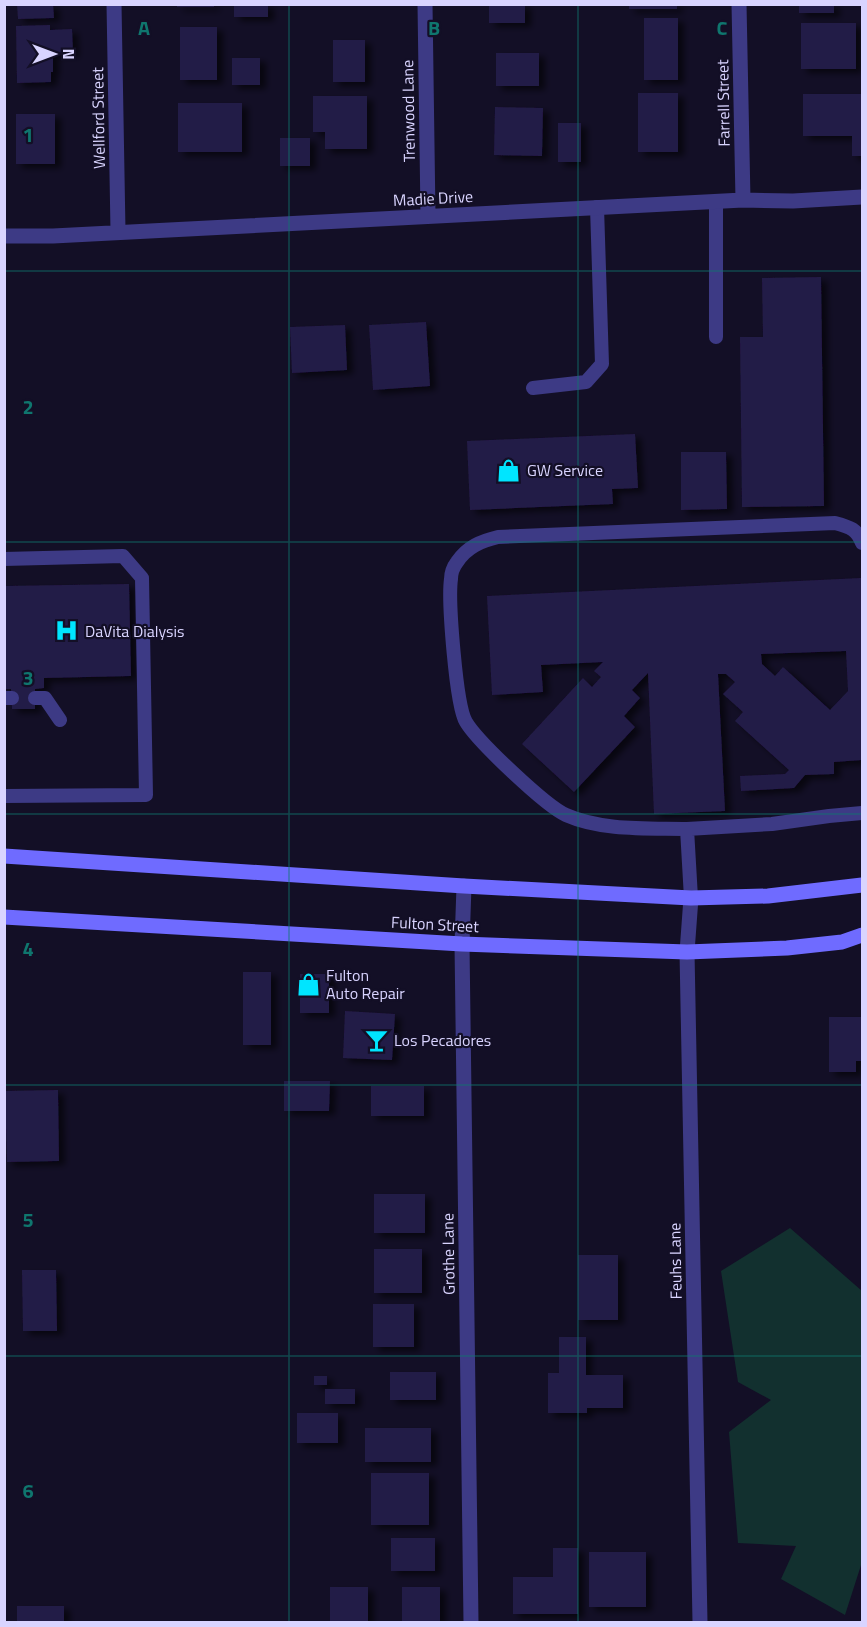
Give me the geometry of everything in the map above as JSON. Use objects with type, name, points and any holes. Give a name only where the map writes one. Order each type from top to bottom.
[{"type":"main road","points":[[4,856],[464,886],[691,898],[768,896],[862,885]]},
{"type":"main road","name":"Fulton Street","points":[[4,917],[462,944],[687,952],[787,948],[842,942],[862,935]]},
{"type":"street","name":"Wellford Street","points":[[114,4],[118,231]]},
{"type":"street","name":"Trenwood Lane","points":[[425,4],[428,216]]},
{"type":"street","name":"Farrell Street","points":[[739,4],[742,200]]},
{"type":"street","name":"Madie Drive","points":[[4,236],[53,236],[742,200],[793,201],[862,197]]},
{"type":"street","name":"Grothe Lane","points":[[464,886],[462,944],[471,1623]]},
{"type":"street","name":"Feuhs Lane","points":[[691,898],[687,952],[700,1623]]},
{"type":"lane","points":[[716,202],[716,337]]},
{"type":"lane","points":[[533,388],[586,382],[602,364],[597,207]]},
{"type":"lane","points":[[862,543],[858,533],[848,526],[835,523],[498,537],[479,541],[456,562],[451,576],[450,593],[459,699],[465,721],[480,741],[540,796],[564,814],[620,827],[687,829],[772,824],[862,813]]},
{"type":"lane","points":[[4,559],[123,556],[142,578],[146,795],[4,796]]},
{"type":"lane","points":[[35,698],[45,698],[60,720]]},
{"type":"lane","points":[[687,829],[691,898]]},
{"type":"green space","points":[[790,1228],[862,1291],[862,1562],[845,1615],[781,1579],[796,1546],[738,1543],[729,1432],[771,1400],[738,1382],[721,1271]]},
{"type":"building","points":[[17,4],[53,4],[54,18],[18,19]]},
{"type":"building","points":[[177,4],[214,4],[214,7],[177,7]]},
{"type":"building","points":[[234,4],[268,4],[268,17],[234,17]]},
{"type":"building","points":[[489,4],[525,4],[525,23],[489,23]]},
{"type":"building","points":[[629,4],[677,4],[677,9],[629,9]]},
{"type":"building","points":[[799,4],[834,4],[834,13],[799,13]]},
{"type":"building","points":[[644,18],[678,18],[678,80],[644,80]]},
{"type":"building","points":[[801,23],[856,23],[856,69],[801,69]]},
{"type":"building","points":[[50,25],[50,30],[72,29],[73,53],[53,53],[51,82],[17,83],[16,26]]},
{"type":"building","points":[[180,27],[217,27],[217,80],[180,80]]},
{"type":"building","points":[[333,40],[365,40],[365,82],[333,82]]},
{"type":"building","points":[[496,53],[539,53],[539,86],[496,86]]},
{"type":"building","points":[[232,58],[260,58],[260,85],[232,85]]},
{"type":"building","points":[[638,93],[678,93],[678,152],[638,152]]},
{"type":"building","points":[[803,94],[862,94],[862,156],[852,156],[852,136],[803,136]]},
{"type":"building","points":[[313,96],[367,96],[367,149],[325,149],[325,132],[313,132]]},
{"type":"building","points":[[178,103],[242,103],[242,152],[178,152]]},
{"type":"building","points":[[495,107],[543,108],[542,156],[494,155]]},
{"type":"building","points":[[16,114],[55,114],[55,164],[16,164]]},
{"type":"building","points":[[558,123],[581,123],[581,162],[558,162]]},
{"type":"building","points":[[280,138],[310,138],[310,166],[280,166]]},
{"type":"building","points":[[821,277],[824,506],[742,507],[740,337],[763,337],[762,278]]},
{"type":"building","points":[[426,322],[430,386],[373,390],[369,325]]},
{"type":"building","points":[[345,325],[347,370],[292,373],[290,327]]},
{"type":"building","points":[[635,434],[638,488],[612,489],[613,504],[470,510],[467,441]]},
{"type":"building","points":[[681,452],[726,452],[727,509],[681,510]]},
{"type":"building","points":[[861,578],[862,760],[834,762],[834,774],[805,775],[794,788],[741,791],[740,776],[785,774],[789,770],[735,721],[743,712],[723,694],[735,682],[726,674],[718,674],[725,811],[654,814],[648,673],[632,690],[640,698],[624,716],[635,727],[574,792],[522,744],[583,678],[592,687],[601,677],[594,671],[603,662],[541,665],[543,692],[492,695],[487,596]],"holes":[[[846,651],[848,691],[830,710],[783,667],[775,676],[762,664],[761,654]]]},
{"type":"building","name":"DaVita Dialysis","points":[[129,584],[131,676],[44,678],[44,688],[35,689],[35,709],[12,709],[11,689],[4,689],[4,586]]},
{"type":"building","points":[[243,972],[271,972],[271,1045],[243,1045]]},
{"type":"building","points":[[300,974],[329,974],[329,1013],[300,1013]]},
{"type":"building","points":[[345,1011],[395,1014],[392,1060],[343,1058]]},
{"type":"building","points":[[829,1017],[862,1017],[862,1061],[856,1061],[856,1072],[829,1072]]},
{"type":"building","points":[[284,1081],[330,1081],[329,1111],[284,1111]]},
{"type":"building","points":[[371,1086],[424,1086],[424,1116],[371,1116]]},
{"type":"building","points":[[58,1090],[59,1161],[7,1162],[5,1091]]},
{"type":"building","points":[[374,1194],[425,1194],[425,1233],[374,1233]]},
{"type":"building","points":[[374,1249],[422,1249],[422,1293],[374,1293]]},
{"type":"building","points":[[578,1255],[618,1255],[618,1320],[578,1320]]},
{"type":"building","points":[[22,1270],[56,1270],[57,1331],[23,1331]]},
{"type":"building","points":[[373,1304],[414,1304],[414,1347],[373,1347]]},
{"type":"building","points":[[559,1337],[586,1337],[586,1375],[623,1375],[623,1408],[587,1408],[587,1413],[548,1413],[548,1373],[559,1373]]},
{"type":"building","points":[[390,1372],[436,1372],[436,1400],[390,1400]]},
{"type":"building","points":[[314,1376],[327,1376],[327,1385],[314,1385]]},
{"type":"building","points":[[325,1389],[355,1389],[355,1404],[325,1404]]},
{"type":"building","points":[[297,1413],[338,1413],[338,1443],[297,1443]]},
{"type":"building","points":[[365,1428],[431,1428],[431,1462],[365,1462]]},
{"type":"building","points":[[371,1473],[429,1473],[429,1525],[371,1525]]},
{"type":"building","points":[[391,1538],[435,1538],[435,1571],[391,1571]]},
{"type":"building","points":[[553,1548],[578,1548],[578,1614],[513,1614],[513,1577],[553,1577]]},
{"type":"building","points":[[589,1552],[646,1552],[646,1607],[589,1607]]},
{"type":"building","points":[[330,1587],[368,1587],[368,1622],[330,1622]]},
{"type":"building","points":[[402,1587],[440,1587],[440,1622],[402,1622]]},
{"type":"building","points":[[17,1606],[64,1606],[64,1622],[17,1622]]},
{"type":"place","name":"GW Service","points":[[509,470]]},
{"type":"place","name":"DaVita Dialysis","points":[[67,631]]},
{"type":"place","name":"Fulton Auto Repair","points":[[308,984]]},
{"type":"place","name":"Los Pecadores","points":[[376,1040]]}]
